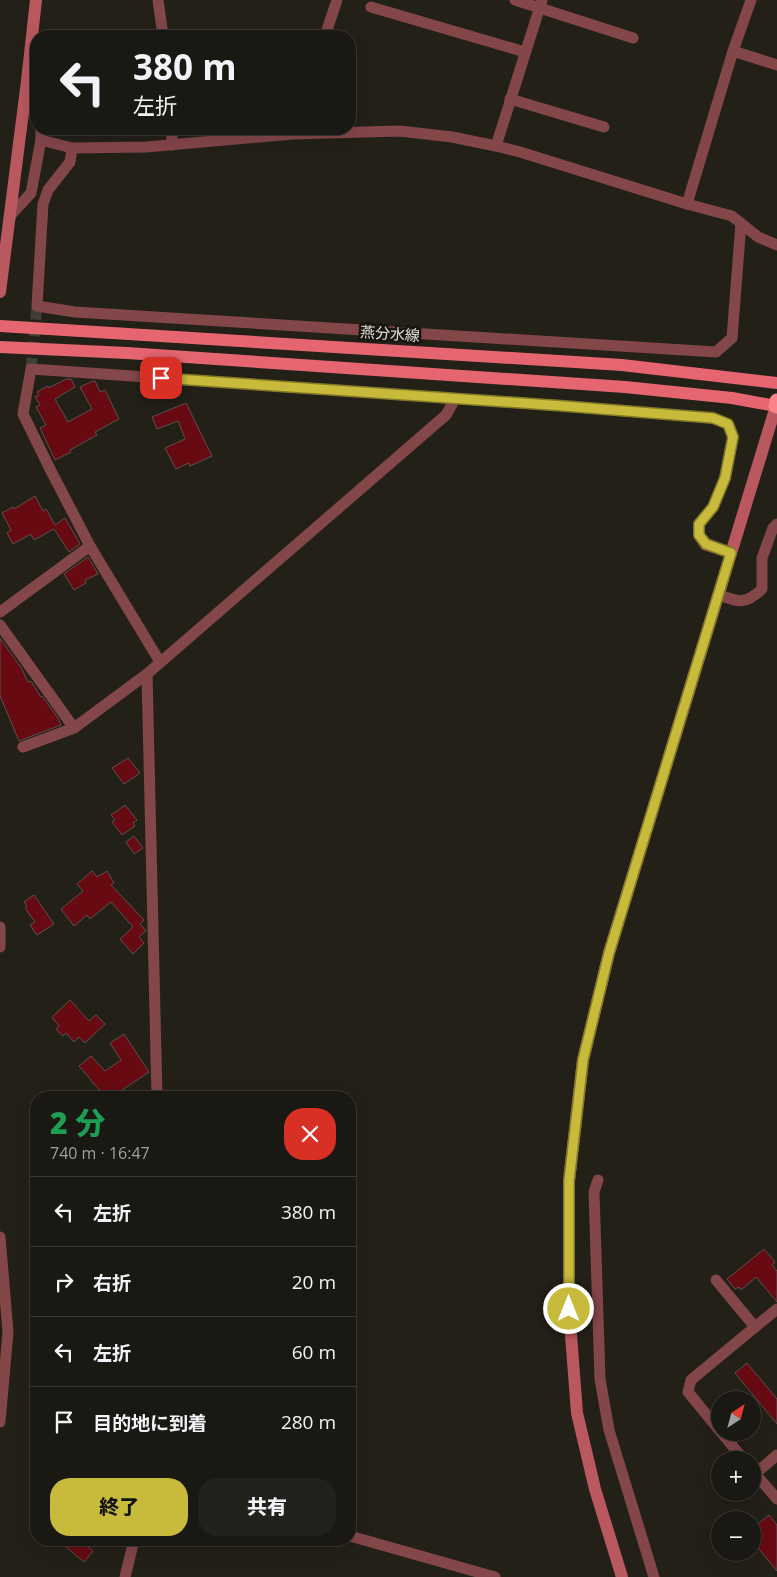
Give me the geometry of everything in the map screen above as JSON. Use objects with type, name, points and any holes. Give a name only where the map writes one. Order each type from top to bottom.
[{"type":"main road","name":"燕分水線","points":[[0,326],[622,365],[777,383]]},
{"type":"main road","points":[[0,347],[137,354],[625,388],[777,404]]},
{"type":"street","points":[[33,30],[36,0]]},
{"type":"street","points":[[158,0],[162,30]]},
{"type":"street","points":[[327,30],[337,0]]},
{"type":"street","points":[[516,0],[541,4],[633,38]]},
{"type":"street","points":[[687,204],[750,0]]},
{"type":"street","points":[[496,146],[541,4]]},
{"type":"street","points":[[371,7],[525,52]]},
{"type":"street","points":[[733,51],[777,65]]},
{"type":"street","points":[[0,292],[30,56]]},
{"type":"street","points":[[28,74],[30,78]]},
{"type":"street","points":[[510,99],[604,127]]},
{"type":"street","points":[[356,132],[400,132],[452,138],[496,146],[732,216],[758,237],[777,244]]},
{"type":"street","points":[[9,217],[31,193],[41,135]]},
{"type":"street","points":[[43,135],[72,148],[146,147],[259,135]]},
{"type":"street","points":[[172,135],[172,145]]},
{"type":"street","points":[[72,148],[70,162],[48,190],[44,204],[37,306],[74,312],[716,352],[732,338],[740,223]]},
{"type":"street","points":[[160,662],[90,546],[23,414],[31,369],[713,418],[728,424],[733,437],[725,478],[713,507],[699,524],[699,535],[706,544],[731,553]]},
{"type":"street","points":[[23,747],[74,728],[147,674],[446,415],[456,399]]},
{"type":"street","points":[[622,1577],[595,1489],[578,1413],[569,1309],[569,1181],[583,1060],[609,953],[777,404]]},
{"type":"street","points":[[718,595],[742,602],[753,598],[762,589],[762,558],[773,528],[777,524]]},
{"type":"street","points":[[0,612],[90,546]]},
{"type":"street","points":[[0,625],[74,728]]},
{"type":"street","points":[[147,674],[158,1091]]},
{"type":"street","points":[[0,927],[0,947]]},
{"type":"street","points":[[598,1180],[594,1192],[600,1379],[610,1430],[654,1577]]},
{"type":"street","points":[[0,1237],[8,1332],[0,1422]]},
{"type":"street","points":[[716,1280],[755,1328]]},
{"type":"street","points":[[711,1420],[688,1392],[691,1380],[777,1309]]},
{"type":"street","points":[[728,1441],[737,1451]]},
{"type":"street","points":[[761,1467],[777,1455]]},
{"type":"street","points":[[761,1480],[777,1499]]},
{"type":"street","points":[[356,1538],[495,1577]]},
{"type":"street","points":[[125,1577],[133,1546]]},
{"type":"building","points":[[66,379],[71,379],[75,387],[55,399],[68,422],[92,409],[80,387],[93,381],[95,381],[100,392],[105,390],[119,419],[95,432],[97,435],[55,460],[40,428],[46,425],[36,407],[40,405],[35,397],[39,395],[37,392]]},
{"type":"building","points":[[186,403],[212,456],[190,466],[189,463],[176,469],[165,448],[185,439],[178,421],[157,429],[152,417]]},
{"type":"building","points":[[35,496],[43,511],[46,509],[55,525],[65,518],[80,544],[69,552],[54,529],[34,540],[31,534],[13,544],[7,533],[11,530],[2,513],[13,507],[14,509]]},
{"type":"building","points":[[88,557],[98,574],[85,580],[86,583],[74,590],[64,574]]},
{"type":"building","points":[[0,638],[22,669],[28,682],[31,681],[61,725],[19,741],[0,696]]},
{"type":"building","points":[[128,758],[140,773],[124,784],[112,768]]},
{"type":"building","points":[[125,805],[137,820],[133,823],[135,826],[122,835],[112,822],[115,820],[111,815]]},
{"type":"building","points":[[134,836],[143,848],[134,854],[126,842]]},
{"type":"building","points":[[92,871],[97,877],[107,871],[114,883],[111,885],[144,920],[140,924],[146,931],[139,937],[144,943],[133,954],[120,939],[133,927],[111,902],[90,919],[87,915],[74,926],[61,909],[83,891],[77,884]]},
{"type":"building","points":[[34,895],[54,924],[37,935],[30,925],[35,922],[25,908],[27,906],[24,902]]},
{"type":"building","points":[[70,1000],[89,1021],[96,1015],[105,1024],[85,1043],[79,1037],[74,1042],[66,1033],[63,1036],[56,1029],[59,1026],[52,1017]]},
{"type":"building","points":[[124,1034],[149,1072],[122,1091],[100,1091],[79,1066],[91,1056],[105,1071],[121,1060],[110,1043]]},
{"type":"building","points":[[764,1249],[775,1262],[772,1265],[777,1271],[777,1302],[756,1277],[741,1290],[739,1287],[735,1289],[727,1279]]},
{"type":"building","points":[[747,1363],[777,1399],[777,1424],[761,1405],[761,1391],[750,1391],[735,1373]]},
{"type":"building","points":[[769,1515],[777,1525],[777,1571],[761,1551],[761,1522]]},
{"type":"building","points":[[65,1546],[87,1546],[93,1551],[84,1562]]},
{"type":"tunnel","points":[[31,369],[37,306]]},
{"type":"route","points":[[161,378],[713,418],[728,424],[733,437],[725,478],[713,507],[699,524],[699,535],[706,544],[731,553],[609,953],[583,1060],[569,1181],[569,1309]]}]
